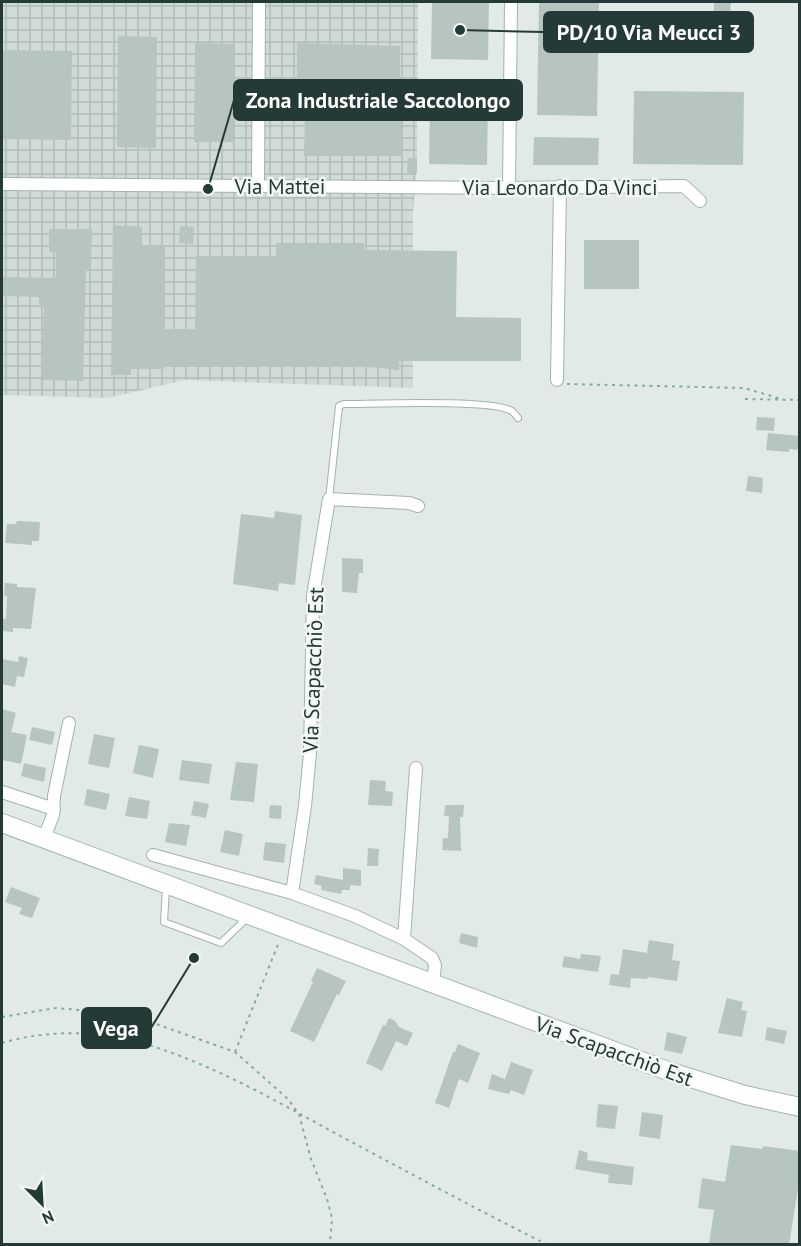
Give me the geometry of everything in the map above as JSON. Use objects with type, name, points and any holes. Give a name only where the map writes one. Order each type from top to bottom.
[{"type":"main road","name":"Via Scapacchiò Est","points":[[2,823],[668,1071],[745,1095],[800,1107]]},
{"type":"street","points":[[258,186],[259,2]]},
{"type":"street","points":[[509,188],[511,2]]},
{"type":"street","name":"Via Mattei","points":[[2,184],[414,187]]},
{"type":"street","points":[[557,380],[560,186]]},
{"type":"street","name":"Via Leonardo Da Vinci","points":[[414,187],[684,186],[700,201]]},
{"type":"street","points":[[330,499],[409,503],[418,506]]},
{"type":"street","name":"Via Scapacchiò Est","points":[[292,893],[310,753],[313,596],[330,499]]},
{"type":"street","points":[[44,838],[54,809],[54,795],[69,723]]},
{"type":"street","points":[[404,939],[416,768]]},
{"type":"street","points":[[2,792],[54,809]]},
{"type":"street","points":[[153,855],[292,893],[355,916],[404,939],[432,958],[435,971],[433,983]]},
{"type":"lane","points":[[330,499],[339,406],[344,404],[474,405],[500,407],[512,411],[518,418]]},
{"type":"lane","points":[[166,884],[164,922],[221,943],[249,915]]},
{"type":"path","points":[[557,380],[564,384],[744,388],[785,400]]},
{"type":"path","points":[[745,399],[800,400]]},
{"type":"path","points":[[235,1052],[285,928]]},
{"type":"path","points":[[2,1017],[56,1008],[128,1014],[235,1052],[288,1099],[299,1114],[311,1158],[332,1218],[330,1245]]},
{"type":"path","points":[[2,1043],[28,1036],[63,1033],[129,1040],[180,1056],[299,1114],[546,1245]]},
{"type":"shaded area","points":[[2,2],[418,2],[417,165],[413,212],[413,388],[185,380],[108,398],[2,395]]},
{"type":"building","points":[[432,2],[489,2],[488,60],[431,59]]},
{"type":"building","points":[[539,2],[599,2],[597,116],[537,115]]},
{"type":"building","points":[[714,2],[731,2],[730,15],[714,15]]},
{"type":"building","points":[[118,36],[157,37],[156,148],[117,147]]},
{"type":"building","points":[[195,43],[234,44],[233,142],[194,142]]},
{"type":"building","points":[[297,43],[400,46],[400,82],[297,83]]},
{"type":"building","points":[[2,50],[72,51],[71,140],[2,139]]},
{"type":"building","points":[[634,91],[744,92],[743,165],[633,164]]},
{"type":"building","points":[[430,100],[488,101],[487,165],[429,164]]},
{"type":"building","points":[[318,113],[401,114],[402,156],[304,156],[305,119],[319,119]]},
{"type":"building","points":[[534,137],[599,138],[598,165],[533,165]]},
{"type":"building","points":[[408,158],[417,158],[417,173],[407,173]]},
{"type":"building","points":[[113,225],[142,227],[142,246],[165,246],[165,329],[195,329],[196,256],[276,256],[276,243],[364,243],[364,250],[457,251],[456,317],[521,318],[521,361],[399,361],[399,370],[368,367],[165,366],[164,369],[131,369],[131,375],[111,375]]},
{"type":"building","points":[[180,226],[194,227],[193,244],[179,243]]},
{"type":"building","points":[[49,229],[92,229],[91,269],[86,269],[83,381],[42,380],[44,306],[39,306],[39,297],[2,296],[2,277],[56,278],[56,252],[49,252]]},
{"type":"building","points":[[584,240],[639,240],[639,289],[584,289]]},
{"type":"building","points":[[757,417],[775,418],[774,431],[756,430]]},
{"type":"building","points":[[768,433],[800,436],[800,450],[789,449],[789,452],[766,450]]},
{"type":"building","points":[[748,476],[763,478],[762,493],[746,491]]},
{"type":"building","points":[[275,511],[302,515],[295,585],[279,583],[278,591],[233,584],[241,514],[274,518]]},
{"type":"building","points":[[17,521],[40,522],[39,541],[32,541],[32,545],[5,543],[7,524],[16,524]]},
{"type":"building","points":[[342,558],[363,559],[363,573],[359,573],[357,593],[342,592]]},
{"type":"building","points":[[5,583],[17,584],[17,587],[36,588],[31,629],[13,628],[13,632],[2,631],[2,619],[6,619]]},
{"type":"building","points":[[19,656],[28,658],[24,677],[17,676],[15,687],[2,684],[2,659],[18,662]]},
{"type":"building","points":[[2,709],[16,713],[11,732],[27,735],[21,764],[2,760]]},
{"type":"building","points":[[32,727],[55,732],[52,745],[29,740]]},
{"type":"building","points":[[94,734],[115,738],[109,768],[88,764]]},
{"type":"building","points":[[139,745],[159,749],[153,778],[133,773]]},
{"type":"building","points":[[182,760],[212,764],[209,784],[179,780]]},
{"type":"building","points":[[236,762],[258,764],[254,802],[230,800]]},
{"type":"building","points":[[24,763],[46,768],[44,782],[21,776]]},
{"type":"building","points":[[370,780],[386,781],[385,791],[393,792],[392,806],[368,805]]},
{"type":"building","points":[[87,789],[110,794],[106,810],[84,805]]},
{"type":"building","points":[[129,797],[150,801],[147,819],[125,816]]},
{"type":"building","points":[[194,801],[209,804],[206,818],[191,815]]},
{"type":"building","points":[[270,805],[282,806],[281,819],[269,818]]},
{"type":"building","points":[[445,805],[464,805],[463,817],[460,817],[461,851],[442,850],[443,838],[448,838],[449,816],[444,816]]},
{"type":"building","points":[[169,823],[190,825],[186,846],[165,842]]},
{"type":"building","points":[[225,830],[243,834],[239,856],[220,852]]},
{"type":"building","points":[[265,842],[286,844],[284,863],[263,860]]},
{"type":"building","points":[[368,848],[379,849],[378,866],[367,866]]},
{"type":"building","points":[[343,868],[361,870],[361,886],[350,885],[350,890],[342,890],[341,894],[321,890],[322,886],[314,884],[316,875],[343,880]]},
{"type":"building","points":[[11,887],[40,898],[32,918],[19,914],[22,908],[5,902]]},
{"type":"building","points":[[461,933],[478,937],[477,948],[459,943]]},
{"type":"building","points":[[649,940],[674,944],[672,960],[680,961],[677,981],[648,977],[647,979],[631,978],[630,988],[609,985],[611,974],[619,975],[623,949],[647,953]]},
{"type":"building","points":[[581,954],[601,956],[598,972],[562,967],[564,956],[580,959]]},
{"type":"building","points":[[317,968],[346,981],[339,995],[337,994],[314,1042],[290,1031],[313,982],[311,981]]},
{"type":"building","points":[[727,998],[743,1002],[741,1010],[747,1011],[742,1037],[718,1033]]},
{"type":"building","points":[[389,1018],[399,1027],[413,1033],[407,1046],[396,1041],[382,1071],[366,1063],[383,1025],[385,1026]]},
{"type":"building","points":[[767,1027],[787,1031],[784,1044],[765,1040]]},
{"type":"building","points":[[667,1032],[687,1037],[682,1054],[664,1050]]},
{"type":"building","points":[[458,1044],[480,1053],[468,1083],[459,1079],[449,1108],[435,1103]]},
{"type":"building","points":[[511,1062],[533,1070],[524,1095],[511,1090],[509,1094],[488,1089],[492,1074],[505,1079]]},
{"type":"building","points":[[598,1104],[618,1106],[615,1129],[596,1127]]},
{"type":"building","points":[[642,1112],[663,1115],[660,1139],[639,1136]]},
{"type":"building","points":[[731,1145],[800,1151],[800,1176],[789,1245],[709,1245],[714,1210],[698,1208],[702,1178],[725,1182]]},
{"type":"building","points":[[579,1150],[588,1153],[587,1160],[634,1167],[632,1185],[608,1183],[609,1175],[575,1169]]},
{"type":"place","name":"PD/10 Via Meucci 3","points":[[460,30]]},
{"type":"place","name":"Zona Industriale Saccolongo","points":[[208,189]]},
{"type":"place","name":"Vega","points":[[194,958]]}]
